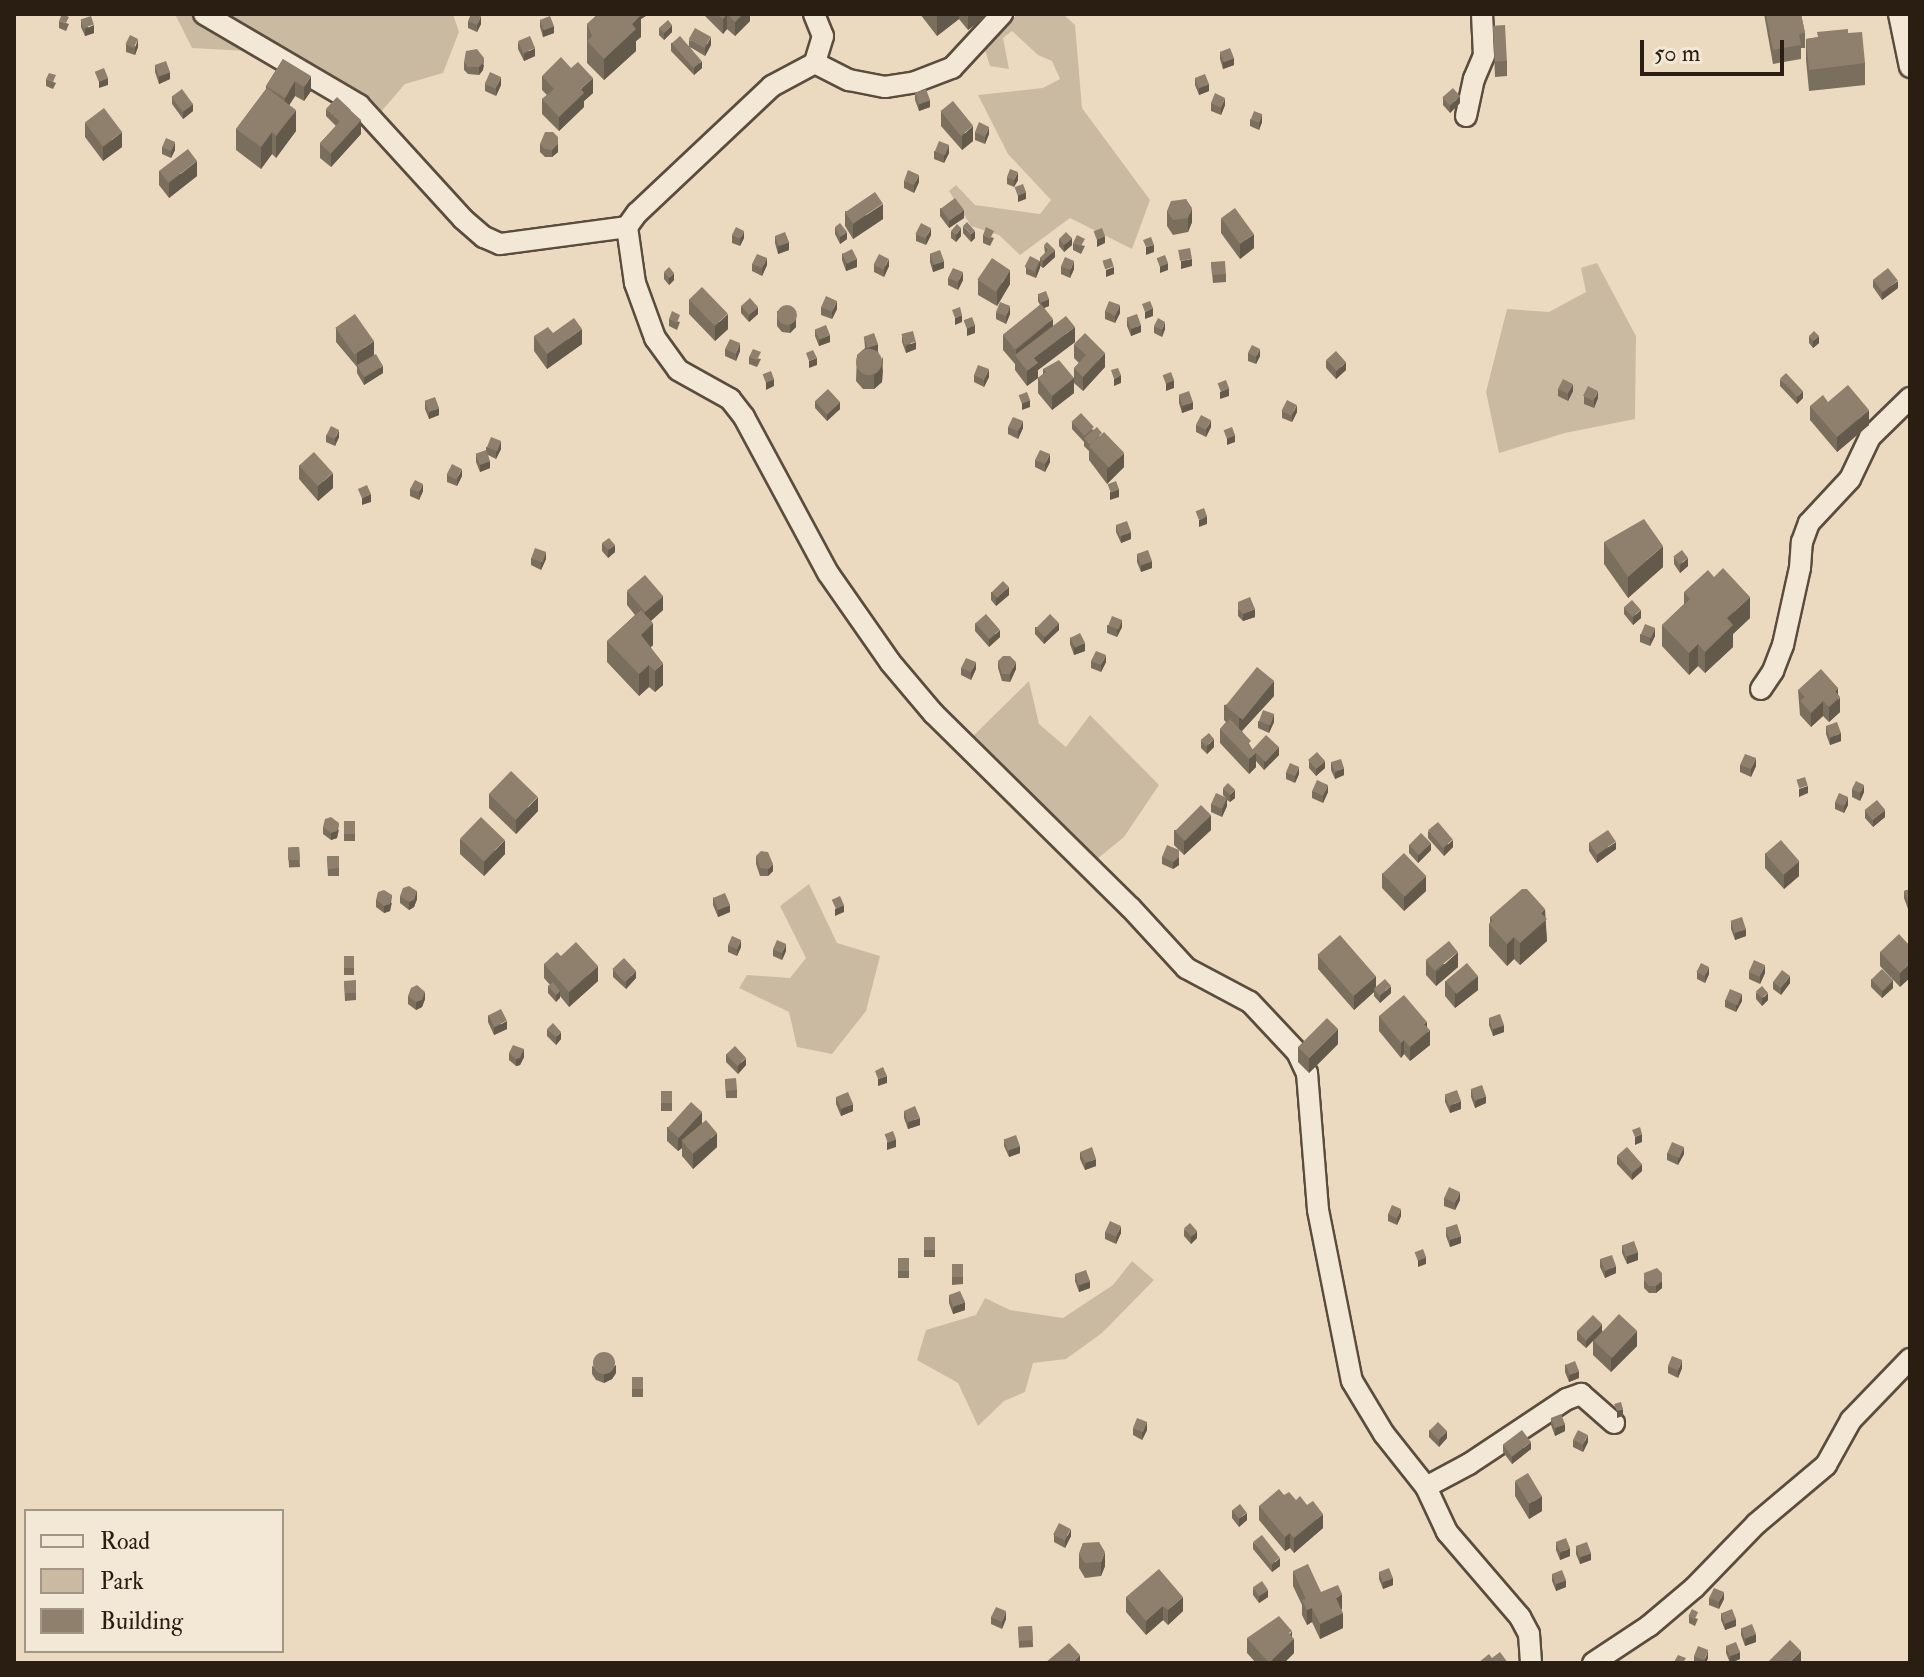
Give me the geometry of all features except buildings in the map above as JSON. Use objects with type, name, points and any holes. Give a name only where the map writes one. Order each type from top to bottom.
[{"type":"street","points":[[204,14],[359,105],[463,219],[484,237],[500,244],[627,227]]},
{"type":"street","points":[[814,14],[823,36],[815,63],[772,86],[637,213],[627,227],[635,283],[663,354],[678,370],[730,399],[744,417],[828,573],[890,662],[934,714],[1130,907],[1186,968],[1250,1002],[1297,1052],[1307,1073],[1318,1210],[1352,1381],[1384,1434],[1426,1487],[1447,1532],[1520,1617],[1533,1650],[1531,1663]]},
{"type":"street","points":[[815,63],[849,80],[885,87],[915,82],[952,68],[1002,14]]},
{"type":"street","points":[[1466,116],[1474,79],[1484,56],[1482,14]]},
{"type":"street","points":[[1899,14],[1910,67]]},
{"type":"street","points":[[1761,689],[1783,645],[1800,568],[1802,542],[1809,523],[1838,495],[1870,437],[1910,398]]},
{"type":"street","points":[[1593,1663],[1649,1626],[1683,1598],[1756,1524],[1826,1465],[1851,1420],[1910,1359]]},
{"type":"street","points":[[1426,1487],[1469,1464],[1567,1399],[1581,1394],[1614,1423]]},
{"type":"green space","points":[[175,14],[453,14],[459,32],[443,73],[405,84],[379,114],[284,53],[192,48]]},
{"type":"green space","points":[[1018,14],[1063,14],[1075,25],[1082,108],[1150,200],[1132,249],[1070,218],[1020,255],[999,235],[971,226],[949,191],[956,185],[975,205],[1040,214],[1051,200],[1008,154],[978,95],[1043,88],[1060,79],[1052,61],[1038,55],[1012,31],[1003,38],[1009,69],[990,66],[985,50],[990,38]]},
{"type":"green space","points":[[1597,263],[1636,336],[1635,419],[1565,433],[1499,453],[1486,392],[1507,309],[1549,312],[1586,292],[1581,268]]},
{"type":"green space","points":[[1029,681],[1039,724],[1066,747],[1090,715],[1159,785],[1124,837],[1086,868],[961,748]]},
{"type":"green space","points":[[809,884],[837,943],[880,956],[866,1011],[832,1054],[797,1047],[789,1012],[739,988],[747,975],[790,978],[806,958],[780,906]]},
{"type":"green space","points":[[1132,1261],[1154,1280],[1102,1333],[1066,1359],[1033,1363],[1025,1392],[1004,1401],[978,1426],[958,1383],[917,1360],[926,1330],[976,1315],[985,1298],[1010,1310],[1063,1318],[1113,1285]]}]
